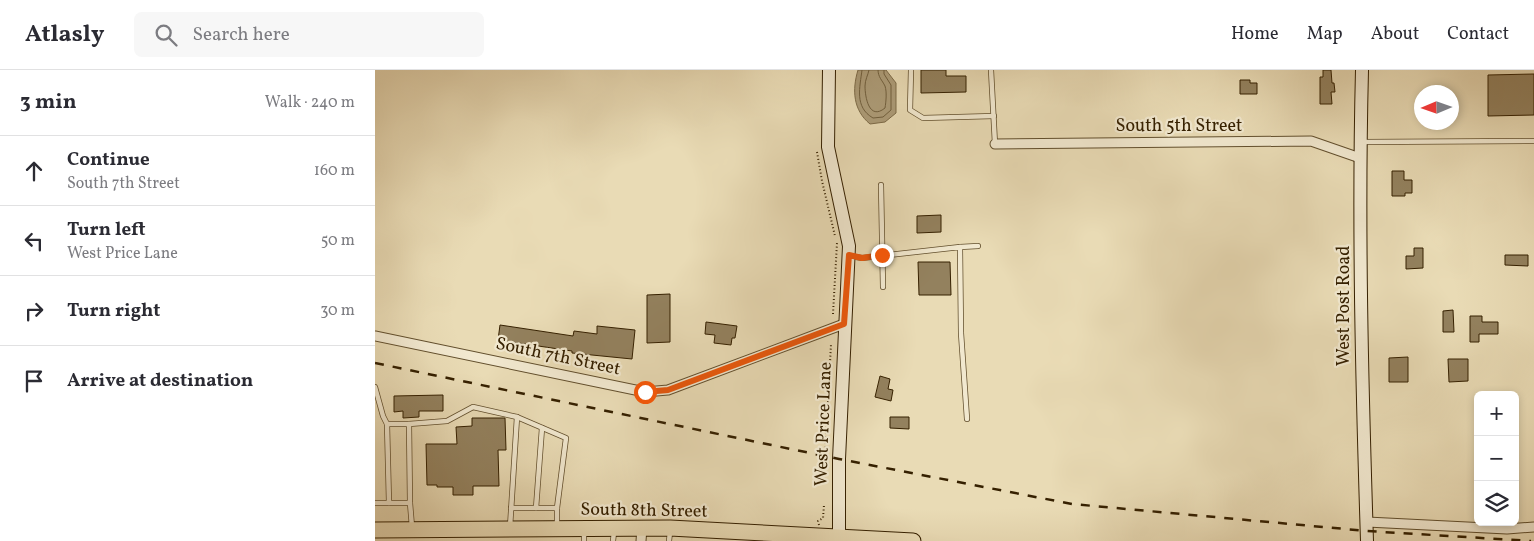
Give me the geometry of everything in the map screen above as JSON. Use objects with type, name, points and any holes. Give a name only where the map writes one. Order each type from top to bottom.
[{"type":"main road","name":"South 8th Street","points":[[376,534],[413,530],[557,528],[584,535],[699,533],[738,536],[913,541]]},
{"type":"street","name":"West Price Lane","points":[[829,70],[828,147],[849,246],[839,460],[839,539]]},
{"type":"street","name":"West Post Road","points":[[1361,70],[1362,388],[1367,541]]},
{"type":"street","name":"South 5th Street","points":[[995,144],[1311,142],[1360,158]]},
{"type":"street","name":"South 7th Street","points":[[375,336],[645,392],[668,390],[844,324]]},
{"type":"street","points":[[1367,522],[1507,529],[1534,527]]},
{"type":"lane","points":[[911,70],[911,110],[923,118],[994,116]]},
{"type":"lane","points":[[991,70],[995,144]]},
{"type":"lane","points":[[1360,142],[1534,141]]},
{"type":"lane","points":[[881,185],[883,287]]},
{"type":"lane","points":[[849,255],[862,258],[978,246]]},
{"type":"lane","points":[[960,248],[961,332],[967,419]]},
{"type":"lane","points":[[375,388],[387,424],[389,503]]},
{"type":"lane","points":[[387,424],[447,421],[473,407],[517,417],[566,438],[557,508],[557,528]]},
{"type":"lane","points":[[510,529],[517,417]]},
{"type":"lane","points":[[409,424],[409,503],[413,530]]},
{"type":"lane","points":[[536,508],[542,428]]},
{"type":"lane","points":[[375,503],[409,503]]},
{"type":"lane","points":[[511,508],[557,508]]},
{"type":"path","points":[[824,479],[831,344]]},
{"type":"path","points":[[819,525],[818,521],[823,518],[823,505]]},
{"type":"water","points":[[858,70],[886,70],[896,83],[896,113],[885,122],[870,124],[860,112],[855,99]]},
{"type":"building","points":[[921,70],[946,70],[946,76],[966,76],[966,92],[921,93]]},
{"type":"building","points":[[1323,70],[1331,70],[1335,92],[1331,92],[1332,104],[1320,104],[1320,77],[1323,77]]},
{"type":"building","points":[[1534,74],[1534,115],[1488,116],[1488,75]]},
{"type":"building","points":[[1240,80],[1250,80],[1250,83],[1257,83],[1257,94],[1240,94]]},
{"type":"building","points":[[1392,171],[1404,171],[1404,180],[1412,180],[1412,193],[1405,193],[1405,196],[1392,196]]},
{"type":"building","points":[[941,215],[941,232],[917,233],[917,216]]},
{"type":"building","points":[[1414,248],[1423,248],[1423,268],[1406,269],[1406,256],[1414,256]]},
{"type":"building","points":[[1505,255],[1528,255],[1528,266],[1505,265]]},
{"type":"building","points":[[918,262],[950,262],[951,295],[919,295]]},
{"type":"building","points":[[670,294],[670,342],[647,343],[647,295]]},
{"type":"building","points":[[1453,310],[1454,332],[1443,332],[1443,311]]},
{"type":"building","points":[[1470,316],[1482,316],[1482,322],[1498,322],[1498,334],[1479,334],[1479,342],[1470,342]]},
{"type":"building","points":[[706,322],[737,326],[735,338],[732,338],[731,345],[714,343],[715,335],[705,334]]},
{"type":"building","points":[[500,325],[573,336],[574,331],[597,334],[597,326],[635,330],[632,359],[572,353],[572,351],[498,340]]},
{"type":"building","points":[[1408,357],[1408,382],[1389,382],[1389,358]]},
{"type":"building","points":[[1448,359],[1468,359],[1468,381],[1449,382]]},
{"type":"building","points":[[880,376],[890,379],[888,389],[893,390],[891,401],[875,397]]},
{"type":"building","points":[[443,395],[443,411],[419,411],[419,417],[403,418],[403,411],[394,412],[394,396]]},
{"type":"building","points":[[890,417],[909,417],[909,429],[890,428]]},
{"type":"building","points":[[472,418],[505,418],[506,450],[498,450],[499,486],[473,486],[473,495],[453,495],[453,487],[427,485],[426,444],[457,444],[456,427],[472,426]]},
{"type":"railway","points":[[375,363],[839,459],[1072,504],[1367,531],[1531,541]]},
{"type":"route","points":[[645,392],[668,390],[844,324],[849,255],[862,258],[882,255]]}]
